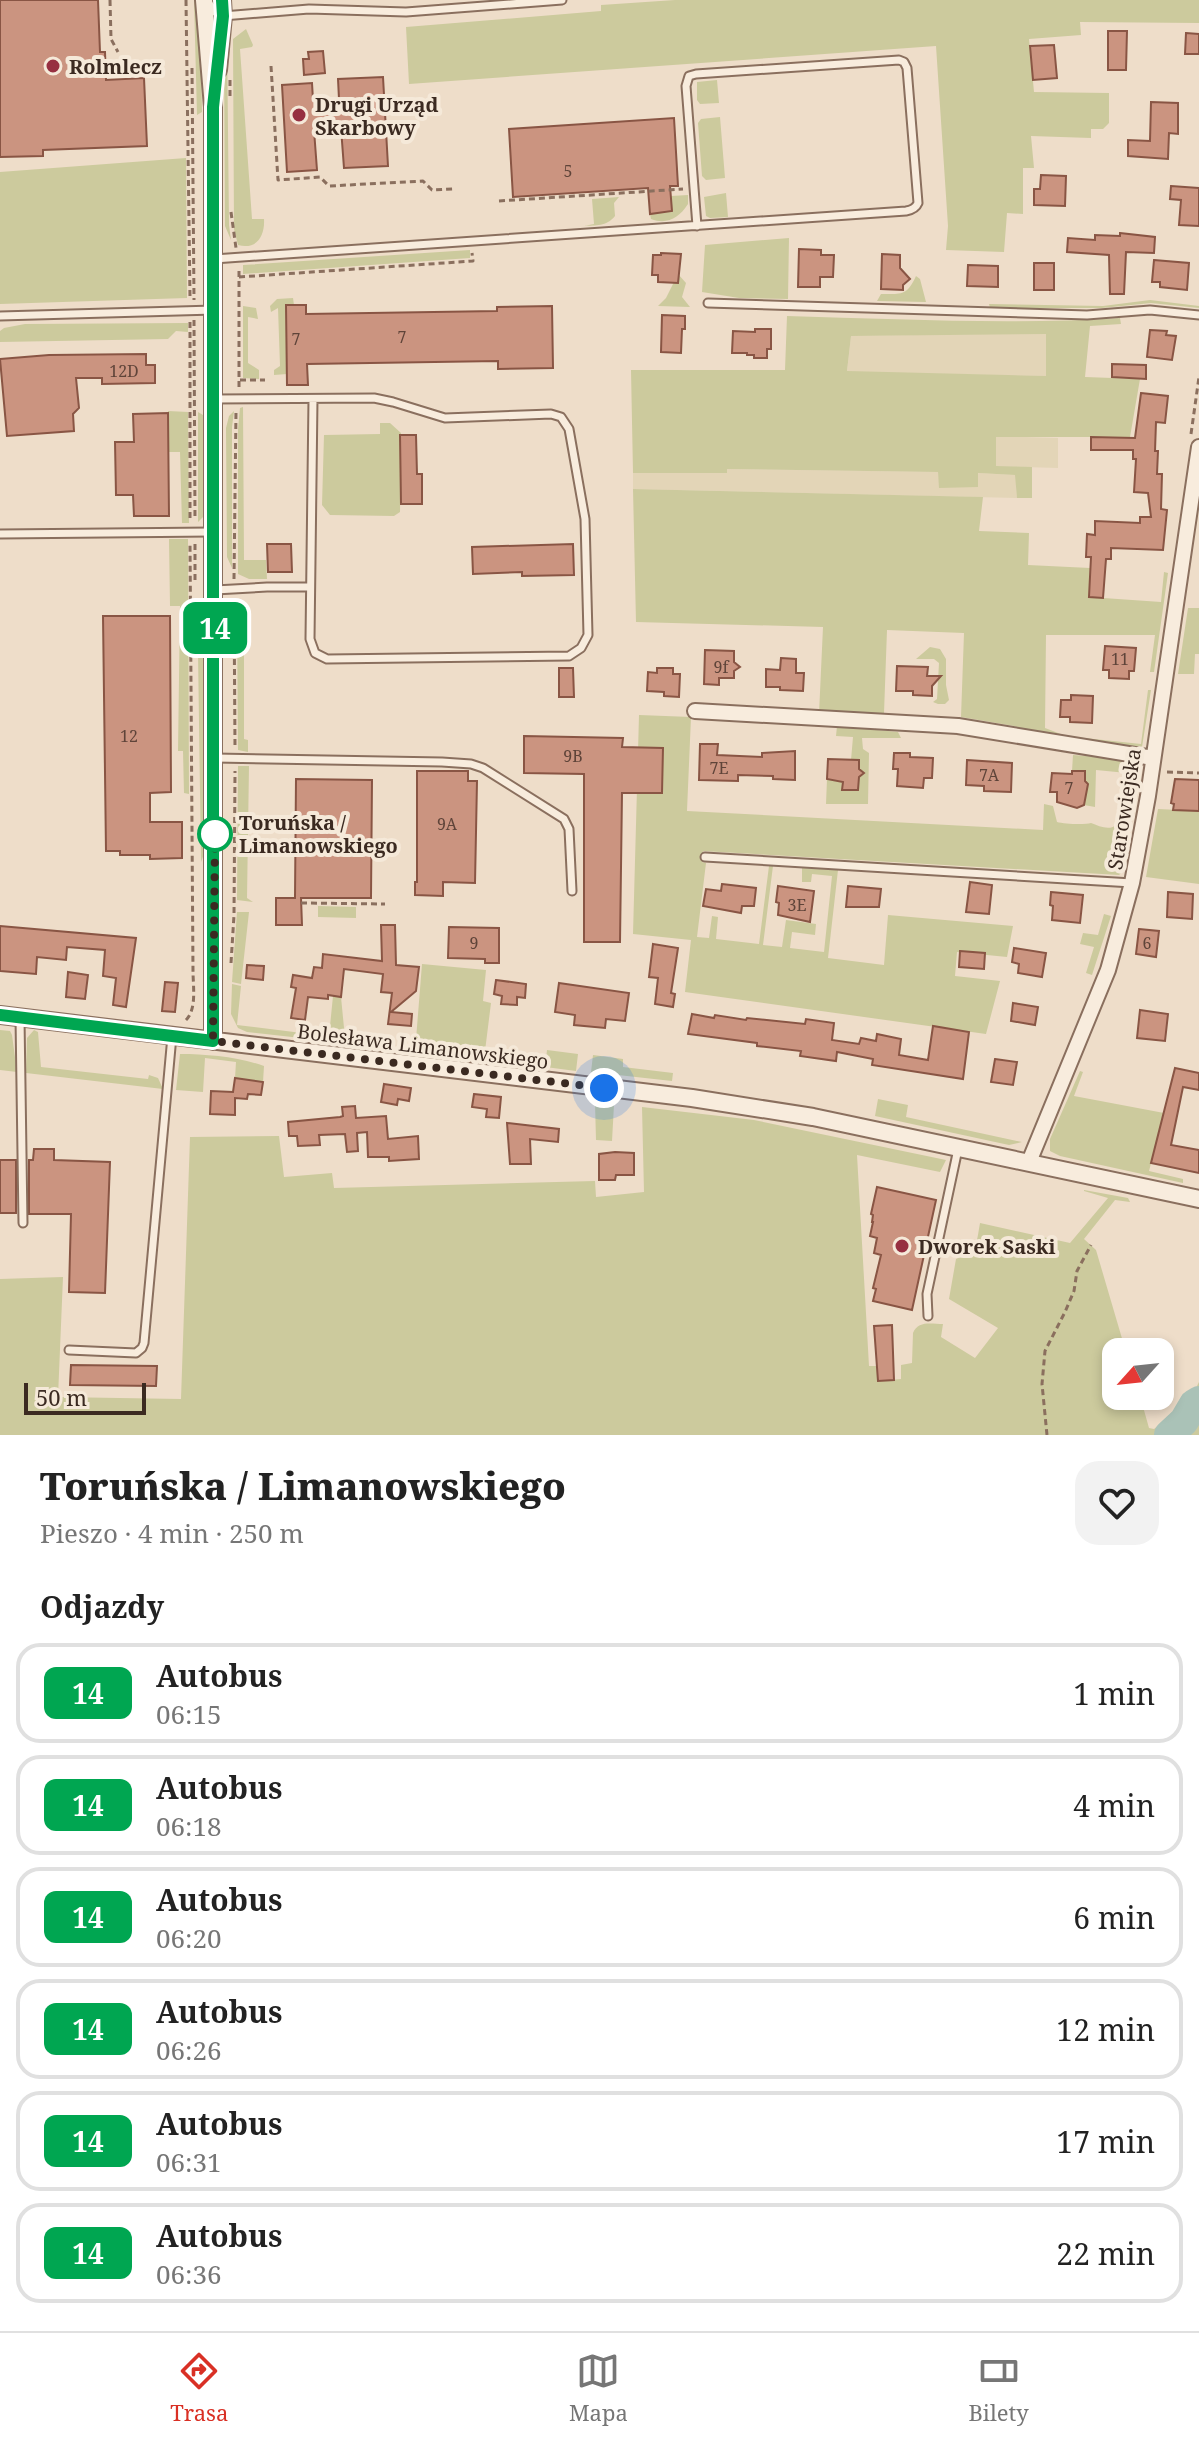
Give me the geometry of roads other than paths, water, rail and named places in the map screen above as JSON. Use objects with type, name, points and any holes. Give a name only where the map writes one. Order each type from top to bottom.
[{"type":"street","points":[[206,0],[213,107],[213,1041]]},
{"type":"street","points":[[213,107],[223,8]]},
{"type":"street","name":"Starowiejska","points":[[1029,1162],[1108,970],[1132,883],[1152,764],[1194,445]]},
{"type":"street","points":[[695,711],[958,726],[1152,764]]},
{"type":"street","name":"Bolesława Limanowskiego","points":[[0,1015],[692,1098],[813,1117],[1199,1199]]},
{"type":"lane","points":[[206,0],[215,12],[223,8],[406,12],[562,0]]},
{"type":"lane","points":[[214,259],[697,226],[913,209],[917,199],[908,72],[904,62],[866,62],[689,76],[686,86],[697,226]]},
{"type":"lane","points":[[708,303],[1087,315],[1150,310],[1199,315]]},
{"type":"lane","points":[[0,316],[214,310]]},
{"type":"lane","points":[[214,399],[313,399],[382,399],[445,418],[551,414],[561,417],[569,429],[585,519],[588,635],[581,648],[569,656],[327,659],[315,653],[310,639],[313,399]]},
{"type":"lane","points":[[0,534],[215,532]]},
{"type":"lane","points":[[215,590],[310,587]]},
{"type":"lane","points":[[215,758],[442,762],[478,766],[564,819],[569,829],[572,891]]},
{"type":"lane","points":[[705,857],[1132,883]]},
{"type":"lane","points":[[20,1018],[23,1223]]},
{"type":"lane","points":[[69,1350],[136,1353],[144,1343],[172,1036]]},
{"type":"lane","points":[[928,1316],[927,1294],[958,1147]]},
{"type":"waterway","points":[[1169,1435],[1199,1401]]},
{"type":"place","name":"Rolmlecz","points":[[53,66]]},
{"type":"place","name":"Drugi Urząd Skarbowy","points":[[299,115]]},
{"type":"place","name":"Toruńska / Limanowskiego","points":[[215,834]]},
{"type":"place","name":"Dworek Saski","points":[[902,1246]]}]
